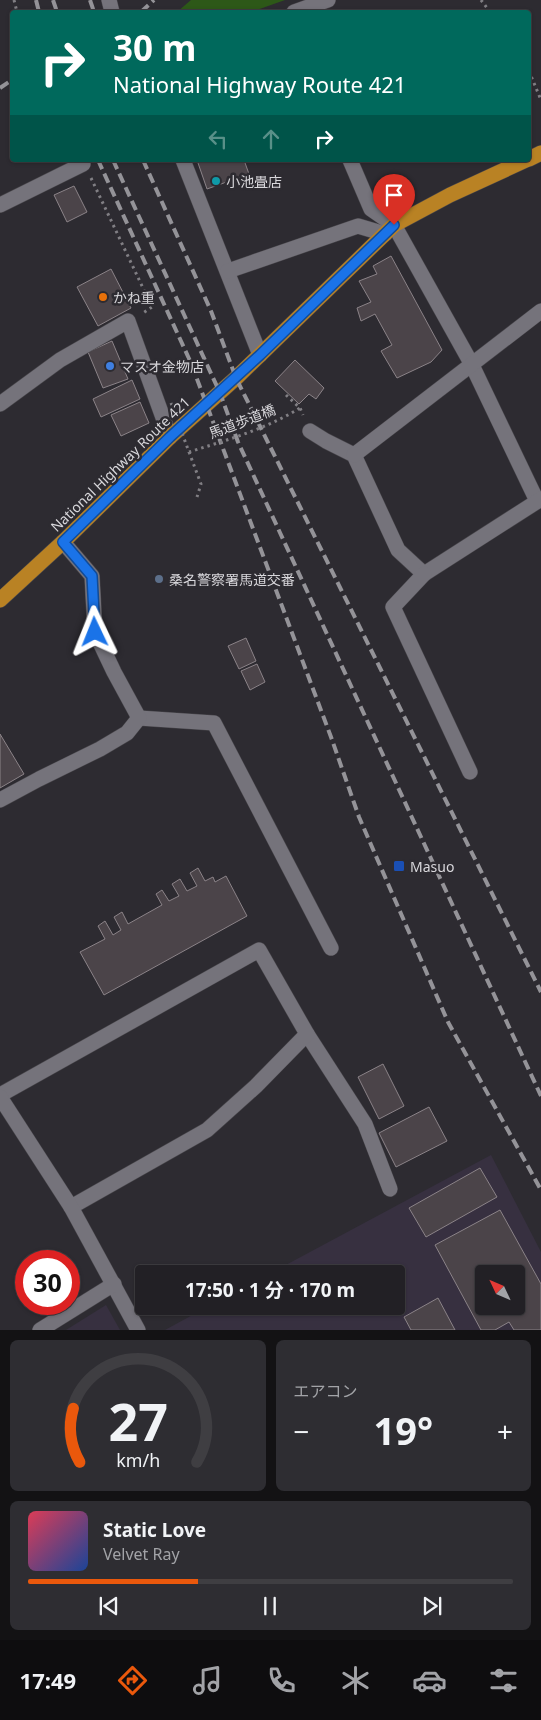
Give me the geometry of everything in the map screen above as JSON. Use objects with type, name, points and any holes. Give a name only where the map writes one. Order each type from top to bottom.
[{"type":"highway","name":"National Highway Route 421","points":[[0,600],[63,542],[170,437],[260,355],[389,230],[450,195],[522,162]]},
{"type":"street","points":[[300,10],[328,0]]},
{"type":"street","points":[[184,162],[260,355]]},
{"type":"street","points":[[351,162],[371,209],[389,230],[471,363],[539,500],[424,574],[393,607],[470,772]]},
{"type":"street","points":[[0,206],[84,164]]},
{"type":"street","points":[[228,271],[358,226],[389,230]]},
{"type":"street","points":[[354,455],[541,310]]},
{"type":"street","points":[[0,404],[60,360],[128,321],[170,437]]},
{"type":"street","points":[[310,431],[354,455],[398,550],[424,574]]},
{"type":"street","points":[[63,542],[92,576],[95,632],[139,718]]},
{"type":"street","points":[[0,800],[114,741],[127,733],[139,718]]},
{"type":"street","points":[[139,718],[214,723],[331,948]]},
{"type":"street","points":[[138,1330],[71,1206],[0,1096],[260,950],[307,1034],[366,1124],[390,1189]]},
{"type":"street","points":[[71,1206],[207,1130],[256,1086],[307,1034]]},
{"type":"street","points":[[40,1330],[114,1284]]},
{"type":"path","points":[[531,76],[541,100]]},
{"type":"path","points":[[84,164],[152,307],[128,321]]},
{"type":"path","points":[[286,395],[300,408],[310,431]]},
{"type":"path","points":[[171,403],[201,484],[197,497]]},
{"type":"path","name":"馬道歩道橋","points":[[189,452],[248,433],[289,415],[300,408]]},
{"type":"shaded area","points":[[491,1155],[541,1252],[541,1330],[165,1330],[192,1315],[405,1315],[405,1265],[286,1265]]},
{"type":"shaded area","points":[[106,1305],[120,1330],[66,1330]]},
{"type":"green space","points":[[191,0],[285,0],[257,10],[179,10]]},
{"type":"building","name":"小池畳店","points":[[198,162],[245,162],[249,174],[207,189]]},
{"type":"building","points":[[74,186],[87,212],[67,222],[54,195]]},
{"type":"building","points":[[391,256],[442,350],[431,362],[397,378],[381,351],[392,345],[375,314],[361,321],[357,308],[371,302],[359,281],[377,274],[373,266]]},
{"type":"building","points":[[111,269],[131,308],[98,326],[77,287]]},
{"type":"building","points":[[112,341],[128,379],[103,388],[88,352]]},
{"type":"building","points":[[295,360],[324,388],[316,399],[309,394],[299,404],[275,381]]},
{"type":"building","points":[[132,380],[140,399],[101,417],[93,399]]},
{"type":"building","points":[[140,402],[149,423],[121,436],[111,415]]},
{"type":"building","points":[[246,638],[256,661],[239,669],[228,646]]},
{"type":"building","points":[[257,664],[265,682],[250,690],[241,671]]},
{"type":"building","points":[[0,734],[24,774],[0,788]]},
{"type":"building","points":[[198,868],[205,881],[213,877],[215,882],[226,876],[247,916],[104,995],[80,952],[105,939],[98,926],[105,921],[113,935],[121,930],[114,917],[122,912],[128,924],[162,905],[156,894],[162,890],[169,901],[179,896],[172,884],[180,879],[187,891],[197,886],[190,873]]},
{"type":"building","points":[[383,1064],[404,1106],[379,1119],[358,1077]]},
{"type":"building","points":[[429,1107],[447,1141],[396,1167],[379,1133]]},
{"type":"building","points":[[480,1168],[497,1197],[426,1237],[409,1208]]},
{"type":"building","points":[[500,1210],[541,1284],[541,1330],[514,1330],[509,1322],[495,1330],[481,1330],[435,1245]]},
{"type":"building","points":[[438,1298],[455,1330],[411,1330],[404,1317]]},
{"type":"railway","points":[[36,0],[38,10]]},
{"type":"railway","points":[[53,0],[56,10]]},
{"type":"railway","points":[[90,0],[93,10]]},
{"type":"railway","points":[[143,10],[154,0]]},
{"type":"railway","points":[[0,88],[10,81]]},
{"type":"railway","points":[[99,162],[191,363],[331,737],[359,817],[448,1022],[541,1190]]},
{"type":"railway","points":[[114,162],[220,393],[238,442],[541,1096]]},
{"type":"railway","points":[[144,162],[211,311],[236,378],[541,992]]},
{"type":"place","name":"小池畳店","points":[[216,181]]},
{"type":"place","name":"かね重","points":[[103,297]]},
{"type":"place","name":"マスオ金物店","points":[[110,366]]},
{"type":"place","name":"桑名警察署馬道交番","points":[[159,579]]},
{"type":"place","name":"Masuo","points":[[399,866]]},
{"type":"route","points":[[95,632],[92,576],[63,542],[170,437],[236,378],[394,225]]}]
